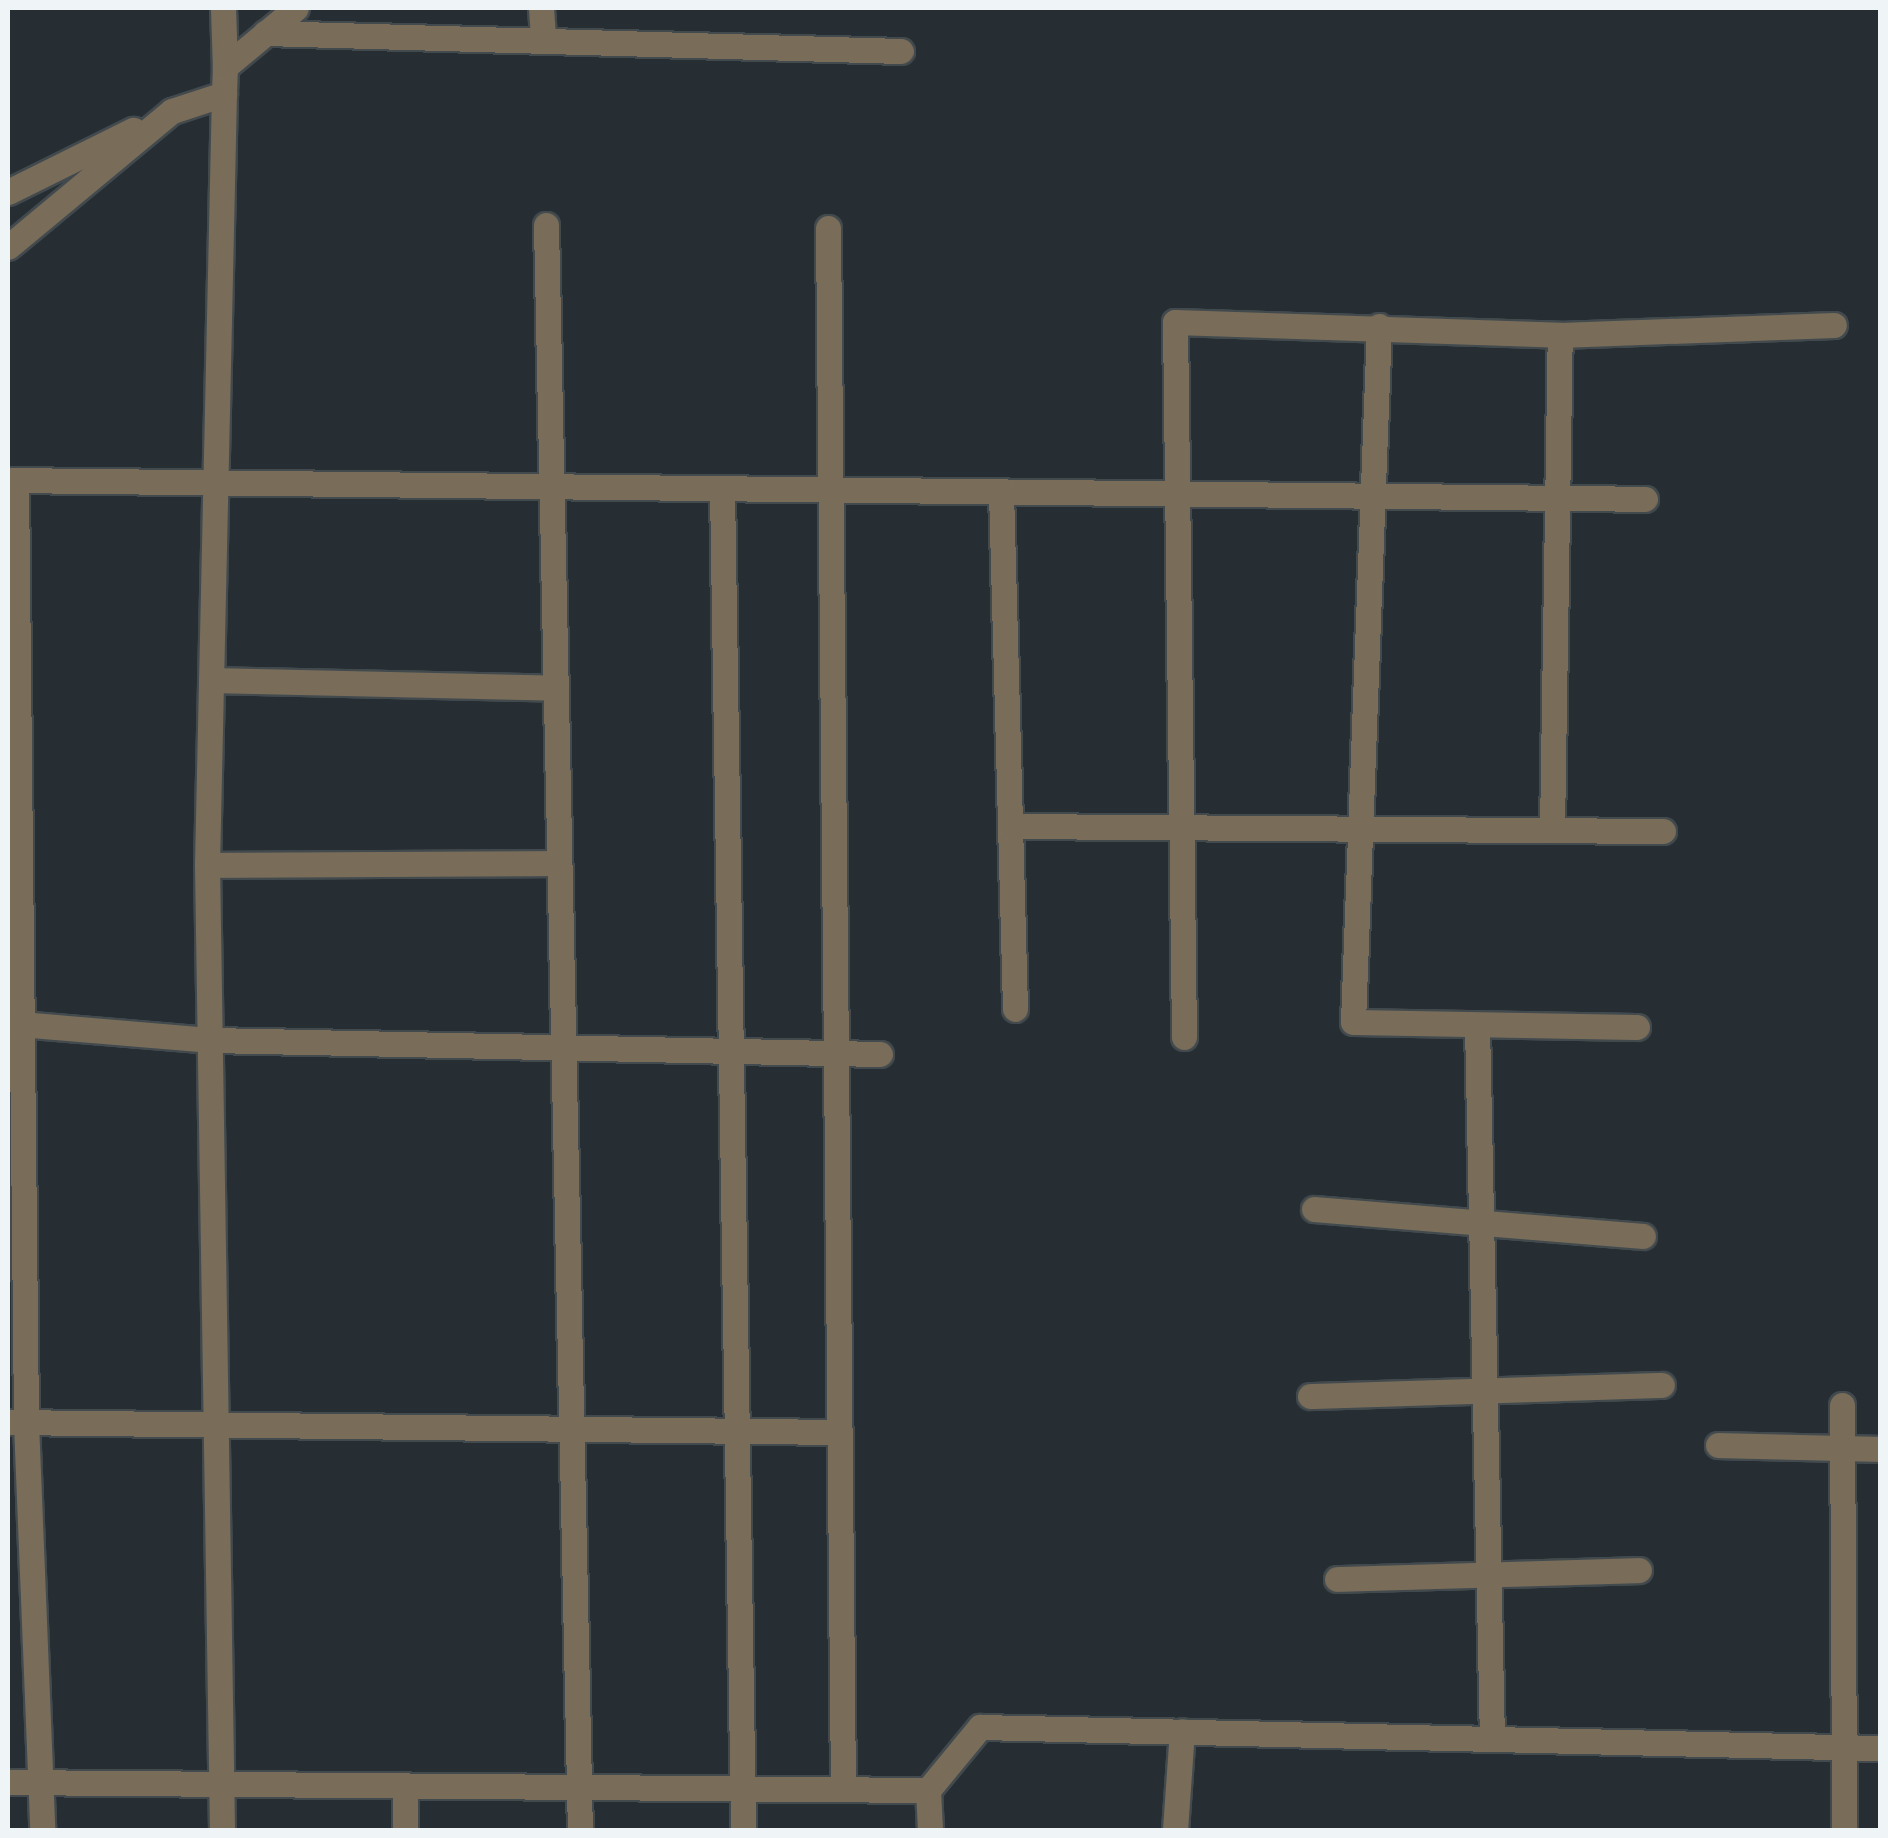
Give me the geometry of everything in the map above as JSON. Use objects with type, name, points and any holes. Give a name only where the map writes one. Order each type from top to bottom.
[{"type":"street","points":[[222,1830],[207,865],[225,66],[223,8]]},
{"type":"street","points":[[225,66],[296,8]]},
{"type":"street","points":[[541,8],[543,39]]},
{"type":"street","points":[[265,33],[901,51]]},
{"type":"street","points":[[8,192],[172,110],[224,94]]},
{"type":"street","points":[[8,247],[172,110]]},
{"type":"street","points":[[546,225],[565,1047],[567,1428],[580,1830]]},
{"type":"street","points":[[828,228],[833,1432],[843,1789]]},
{"type":"street","points":[[1184,1037],[1174,322],[1560,335],[1834,325]]},
{"type":"street","points":[[1379,326],[1365,828],[1353,1022],[1637,1027]]},
{"type":"street","points":[[1552,830],[1560,335]]},
{"type":"street","points":[[42,1830],[45,1782],[17,1423],[12,480],[215,488],[1177,488],[1644,499]]},
{"type":"street","points":[[722,488],[734,1051],[743,1830]]},
{"type":"street","points":[[1001,491],[1015,1009]]},
{"type":"street","points":[[211,680],[556,688]]},
{"type":"street","points":[[1010,826],[1663,830]]},
{"type":"street","points":[[207,865],[560,863]]},
{"type":"street","points":[[14,1023],[211,1040],[880,1054]]},
{"type":"street","points":[[1477,1024],[1483,1391],[1492,1574],[1492,1739]]},
{"type":"street","points":[[1314,1209],[1643,1236]]},
{"type":"street","points":[[1310,1396],[1662,1385]]},
{"type":"street","points":[[1842,1405],[1846,1448],[1844,1830]]},
{"type":"street","points":[[17,1423],[833,1432]]},
{"type":"street","points":[[1718,1445],[1880,1448]]},
{"type":"street","points":[[1337,1579],[1638,1570]]},
{"type":"street","points":[[930,1830],[928,1790],[980,1726],[1880,1748]]},
{"type":"street","points":[[1174,1830],[1182,1731]]},
{"type":"street","points":[[8,1782],[928,1790]]},
{"type":"street","points":[[404,1830],[405,1785]]}]
